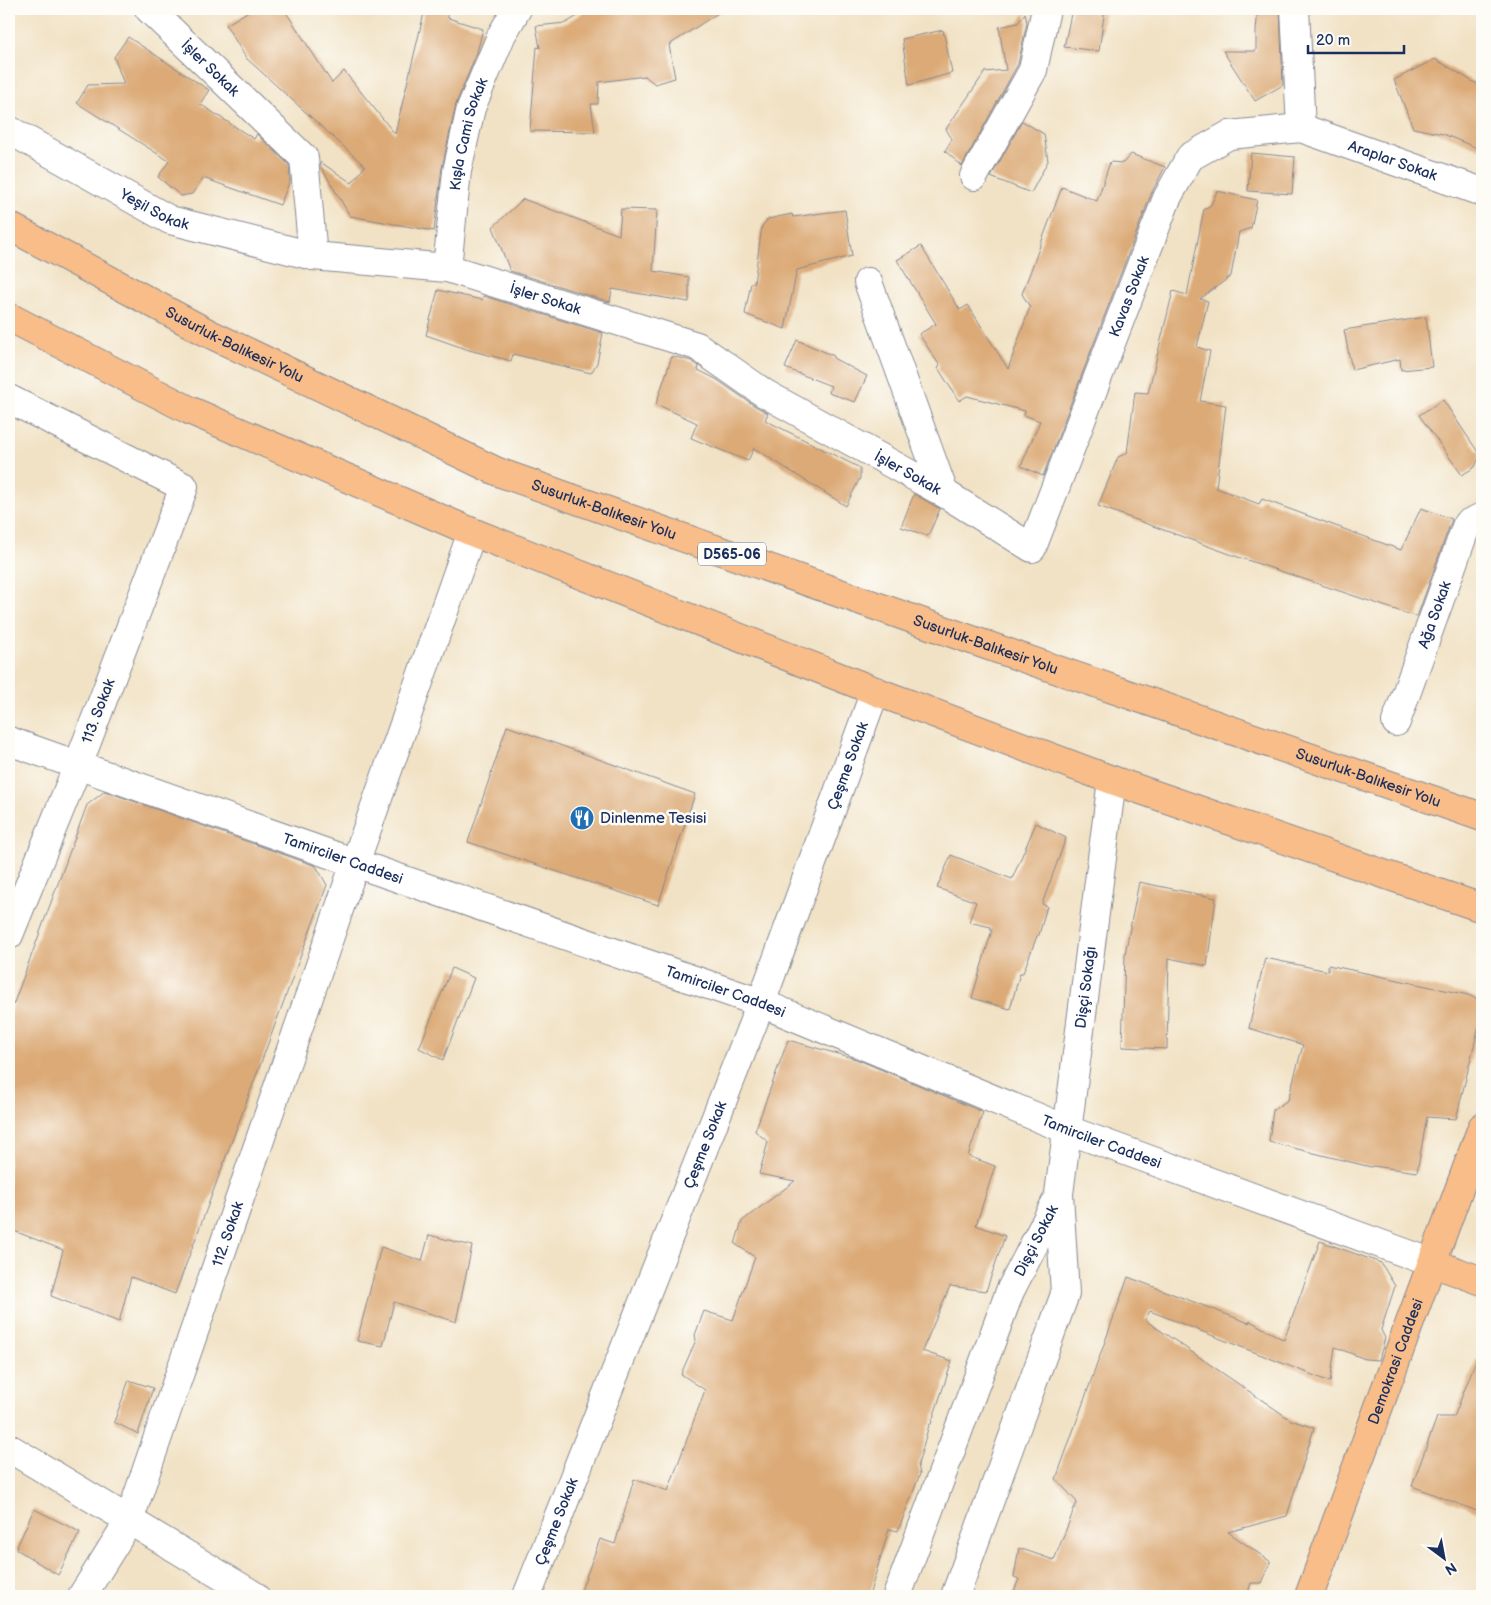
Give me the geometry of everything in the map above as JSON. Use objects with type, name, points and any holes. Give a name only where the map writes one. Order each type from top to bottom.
[{"type":"main road","name":"Susurluk-Balıkesir Yolu","points":[[9,226],[208,333],[498,472],[1482,817]]},
{"type":"main road","points":[[9,317],[189,410],[472,532],[875,691],[1112,780],[1482,908]]},
{"type":"main road","name":"Demokrasi Caddesi","points":[[1308,1596],[1482,1127]]},
{"type":"main road","points":[[1433,1263],[1482,1281]]},
{"type":"street","name":"İşler Sokak","points":[[149,9],[304,158],[313,256],[447,268],[697,346],[764,393],[944,493],[1032,548]]},
{"type":"street","name":"Kışla Cami Sokak","points":[[447,268],[457,171],[471,108],[502,34],[517,9]]},
{"type":"street","points":[[974,176],[1033,70],[1046,9]]},
{"type":"street","points":[[1295,9],[1301,128]]},
{"type":"street","name":"Araplar Sokak","points":[[1301,128],[1482,192]]},
{"type":"street","name":"Kavas Sokak","points":[[1032,548],[1167,198],[1190,157],[1229,135],[1301,128]]},
{"type":"street","name":"Yeşil Sokak","points":[[9,130],[170,220],[313,256]]},
{"type":"street","points":[[868,282],[944,493]]},
{"type":"street","name":"113. Sokak","points":[[9,399],[184,487],[78,765],[9,935]]},
{"type":"street","name":"Ağa Sokak","points":[[1396,722],[1467,524],[1482,517]]},
{"type":"street","name":"112. Sokak","points":[[82,1596],[129,1521],[355,863],[472,532]]},
{"type":"street","name":"Çeşme Sokak","points":[[527,1596],[761,1003],[875,691]]},
{"type":"street","name":"Tamirciler Caddesi","points":[[9,741],[761,1003],[1068,1130],[1433,1263]]},
{"type":"street","name":"Dişçi Sokağı","points":[[1059,1194],[1112,780]]},
{"type":"street","name":"Dişçi Sokak","points":[[897,1596],[1010,1292],[1059,1194]]},
{"type":"street","name":"Dişçi Sokak","points":[[955,1596],[1066,1294],[1059,1194]]},
{"type":"street","points":[[9,1448],[255,1596]]},
{"type":"building","points":[[252,9],[284,9],[332,83],[344,71],[395,134],[425,9],[447,9],[448,18],[483,29],[477,52],[456,104],[442,168],[434,231],[350,216],[320,162],[352,183],[365,166],[246,58],[226,25]]},
{"type":"building","points":[[589,9],[724,9],[669,45],[675,78],[655,84],[645,76],[599,82],[598,104],[591,104],[595,132],[530,131],[537,47],[540,48],[536,26],[566,23]]},
{"type":"building","points":[[1072,9],[1105,9],[1099,51],[1064,47]]},
{"type":"building","points":[[1258,9],[1280,9],[1283,85],[1255,101],[1223,51],[1256,51]]},
{"type":"building","points":[[1025,13],[1027,23],[1018,64],[962,166],[945,151],[952,139],[946,129],[985,72],[1006,70],[999,27],[1018,23]]},
{"type":"building","points":[[943,30],[952,73],[909,85],[902,39]]},
{"type":"building","points":[[128,37],[209,90],[200,104],[254,139],[257,134],[289,165],[290,181],[280,205],[203,178],[192,194],[181,196],[158,177],[169,161],[77,103],[88,85],[124,84],[114,57]]},
{"type":"building","points":[[1435,59],[1482,87],[1482,150],[1443,134],[1413,128],[1394,80]]},
{"type":"building","points":[[1022,121],[1044,134],[1048,161],[1031,193],[991,177]]},
{"type":"building","points":[[1251,153],[1295,157],[1292,194],[1248,191]]},
{"type":"building","points":[[1131,154],[1165,167],[1152,192],[1043,476],[1021,466],[1040,421],[1024,415],[1025,411],[967,396],[959,401],[938,368],[940,366],[919,334],[936,324],[897,260],[921,246],[960,310],[968,305],[1008,369],[1030,307],[1022,294],[1062,187],[1097,201],[1110,162],[1123,163]]},
{"type":"building","points":[[1217,191],[1257,200],[1251,228],[1239,232],[1231,276],[1200,299],[1208,301],[1197,347],[1210,351],[1200,401],[1226,405],[1216,488],[1259,504],[1262,499],[1401,550],[1421,508],[1452,519],[1417,617],[1238,557],[1098,506],[1118,457],[1127,453],[1135,392],[1148,393],[1173,291],[1187,295],[1204,209],[1211,205]]},
{"type":"building","points":[[523,199],[619,235],[621,209],[657,210],[653,271],[689,277],[689,302],[612,289],[610,302],[510,271],[493,227]]},
{"type":"building","points":[[845,210],[852,256],[797,270],[785,329],[745,314],[751,283],[754,283],[762,226],[768,219],[792,214],[793,217]]},
{"type":"building","points":[[438,290],[482,300],[483,296],[487,297],[603,333],[597,363],[591,373],[513,354],[511,361],[469,350],[426,335]]},
{"type":"building","points":[[1426,317],[1432,367],[1401,370],[1400,359],[1352,370],[1344,330]]},
{"type":"building","points":[[797,340],[834,356],[833,358],[867,376],[855,402],[829,393],[831,386],[785,368]]},
{"type":"building","points":[[672,356],[692,361],[699,366],[698,370],[716,379],[768,413],[765,420],[860,468],[860,478],[846,506],[754,448],[748,461],[691,438],[697,423],[656,404]]},
{"type":"building","points":[[1443,400],[1480,455],[1475,467],[1462,475],[1419,415]]},
{"type":"building","points":[[914,494],[940,509],[928,536],[901,527]]},
{"type":"building","name":"Dinlenme Tesisi","points":[[507,726],[695,794],[658,905],[468,842]]},
{"type":"building","points":[[105,791],[316,866],[327,885],[175,1294],[131,1277],[119,1322],[51,1296],[63,1250],[9,1229],[9,1016],[87,805]]},
{"type":"building","points":[[1036,823],[1066,838],[1042,904],[1047,906],[1039,935],[1023,973],[1020,973],[1010,1009],[972,998],[992,930],[990,930],[991,927],[969,922],[976,902],[937,888],[951,855],[1012,879]]},
{"type":"building","points":[[1139,882],[1216,898],[1207,966],[1169,958],[1167,1049],[1122,1047],[1125,954]]},
{"type":"building","points":[[1265,958],[1328,971],[1328,965],[1468,995],[1482,1001],[1482,1013],[1456,1119],[1427,1117],[1417,1172],[1371,1167],[1269,1142],[1273,1110],[1288,1100],[1303,1045],[1249,1028]]},
{"type":"building","points":[[452,968],[474,978],[443,1060],[419,1048]]},
{"type":"building","points":[[788,1040],[856,1059],[983,1112],[968,1156],[995,1166],[976,1225],[1005,1236],[986,1291],[950,1286],[922,1351],[952,1361],[931,1424],[929,1425],[918,1465],[920,1474],[898,1531],[889,1529],[869,1596],[579,1596],[600,1539],[615,1544],[634,1479],[668,1491],[705,1390],[681,1374],[696,1340],[695,1335],[704,1311],[733,1320],[755,1257],[735,1244],[742,1221],[795,1181],[759,1174],[768,1142],[755,1131]]},
{"type":"building","points":[[429,1235],[472,1246],[456,1322],[394,1302],[383,1346],[357,1341],[381,1247],[422,1261]]},
{"type":"building","points":[[1320,1241],[1381,1263],[1395,1286],[1381,1330],[1385,1338],[1379,1360],[1365,1359],[1335,1347],[1330,1382],[1150,1311],[1145,1320],[1291,1420],[1314,1428],[1287,1516],[1228,1532],[1271,1562],[1262,1583],[1251,1583],[1247,1596],[1012,1596],[1019,1579],[1014,1577],[1019,1548],[1054,1560],[1077,1502],[1056,1479],[1128,1277],[1249,1323],[1250,1321],[1284,1340]]},
{"type":"building","points":[[1480,1350],[1482,1350],[1482,1513],[1412,1486],[1437,1417],[1454,1417]]},
{"type":"building","points":[[129,1380],[153,1388],[138,1434],[114,1422]]},
{"type":"building","points":[[34,1509],[80,1532],[58,1575],[16,1549]]},
{"type":"place","name":"Dinlenme Tesisi","points":[[582,818]]}]
